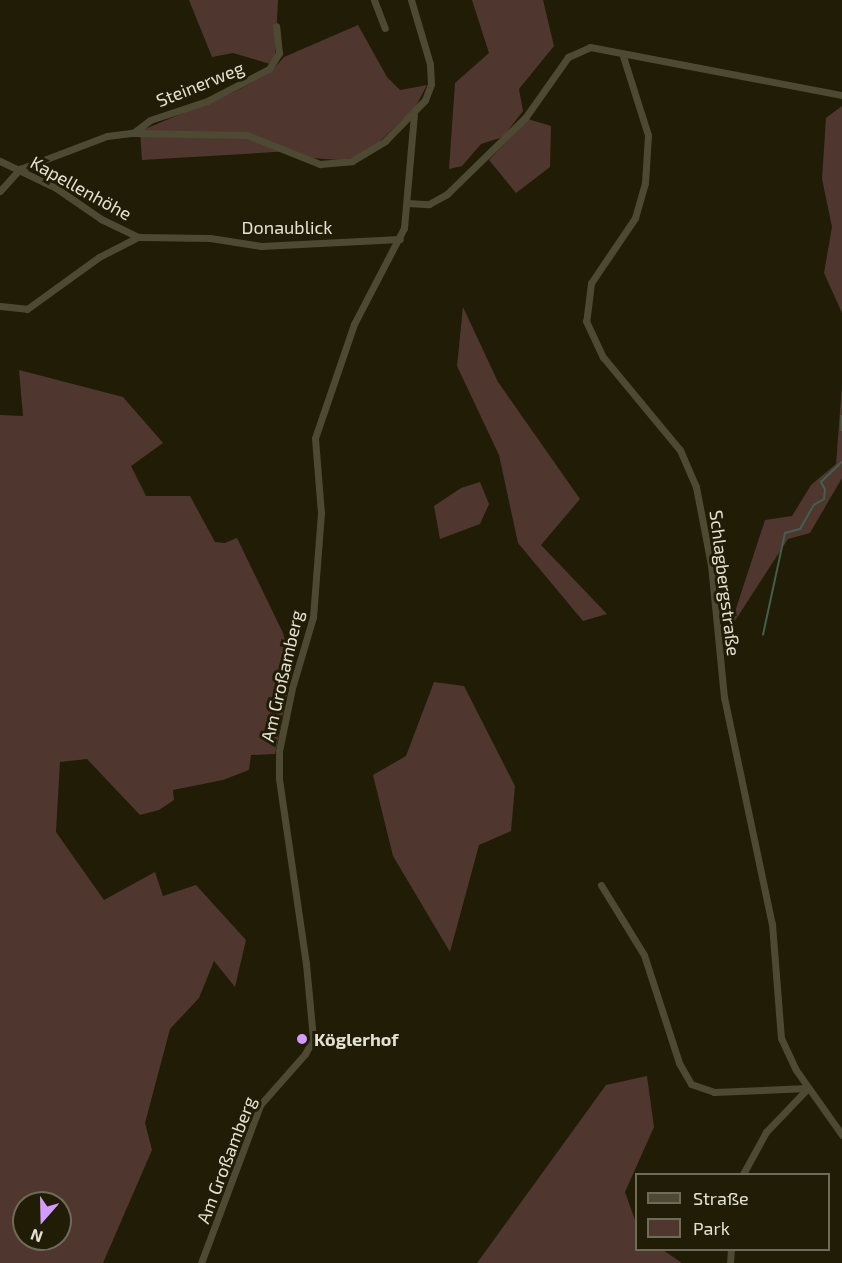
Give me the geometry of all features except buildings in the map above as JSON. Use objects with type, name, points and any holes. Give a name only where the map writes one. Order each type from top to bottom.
[{"type":"street","points":[[374,0],[385,28]]},
{"type":"street","points":[[0,160],[20,169],[107,136],[133,133],[247,135],[301,158],[330,165],[365,155],[414,114],[425,100],[431,76],[411,0]]},
{"type":"street","name":"Steinerweg","points":[[133,133],[150,120],[207,101],[269,69],[279,53],[276,26]]},
{"type":"street","points":[[406,203],[438,201],[464,179],[525,118],[568,57],[590,47],[842,95]]},
{"type":"street","name":"Schlagbergstraße","points":[[622,53],[647,126],[646,176],[635,218],[589,288],[586,321],[603,357],[680,450],[696,487],[711,565],[724,697],[772,924],[779,1027],[788,1056],[842,1135]]},
{"type":"street","name":"Am Großamberg","points":[[201,1263],[257,1112],[286,1073],[299,1061],[313,1039],[312,1016],[278,765],[292,688],[313,617],[321,513],[315,438],[354,324],[400,239],[406,203],[414,114]]},
{"type":"street","name":"Kapellenhöhe","points":[[0,191],[20,169],[63,192],[101,219],[138,237]]},
{"type":"street","name":"Kapellenhöhe","points":[[0,306],[27,309],[99,258],[138,237]]},
{"type":"street","name":"Donaublick","points":[[138,237],[210,238],[261,246],[400,239]]},
{"type":"street","points":[[601,885],[644,955],[679,1063],[691,1084],[714,1092],[808,1088]]},
{"type":"street","points":[[744,1173],[771,1126],[808,1088]]},
{"type":"green space","points":[[189,0],[278,0],[275,57],[270,64],[233,53],[212,57]]},
{"type":"green space","points":[[472,0],[543,0],[554,46],[519,89],[523,111],[503,137],[481,144],[462,166],[449,169],[455,83],[489,53]]},
{"type":"green space","points":[[358,25],[387,77],[400,90],[427,85],[416,106],[378,143],[353,158],[339,160],[311,158],[292,151],[142,160],[140,131],[236,91],[270,73],[284,57]]},
{"type":"green space","points":[[842,106],[842,313],[824,273],[832,227],[822,179],[826,118]]},
{"type":"green space","points":[[528,119],[551,126],[550,167],[516,193],[489,160]]},
{"type":"green space","points":[[463,307],[498,382],[580,499],[541,545],[607,614],[583,621],[518,543],[499,455],[457,366]]},
{"type":"green space","points":[[19,370],[123,397],[163,443],[131,466],[146,496],[190,496],[215,542],[225,543],[237,538],[283,633],[293,670],[290,682],[284,681],[282,690],[287,694],[275,754],[251,755],[249,770],[223,780],[173,790],[174,800],[159,810],[140,815],[87,759],[60,762],[56,832],[104,900],[155,872],[163,896],[196,885],[246,940],[235,987],[214,961],[199,998],[170,1029],[145,1123],[152,1150],[103,1263],[0,1263],[0,415],[23,416]]},
{"type":"green space","points":[[842,385],[842,478],[810,533],[788,539],[729,630],[765,520],[792,516],[811,485],[836,464]]},
{"type":"green space","points":[[480,482],[489,504],[480,524],[440,539],[434,506],[461,488]]},
{"type":"green space","points":[[434,682],[464,686],[515,786],[511,831],[479,845],[450,952],[393,856],[373,775],[406,756]]},
{"type":"green space","points":[[647,1076],[654,1127],[625,1192],[635,1220],[635,1251],[664,1251],[682,1263],[477,1263],[606,1085]]},
{"type":"waterway","points":[[842,416],[842,430]]},
{"type":"waterway","points":[[763,635],[785,533],[800,529],[814,505],[824,499],[825,490],[821,482],[842,462]]},
{"type":"place","name":"Köglerhof","points":[[302,1039]]}]
